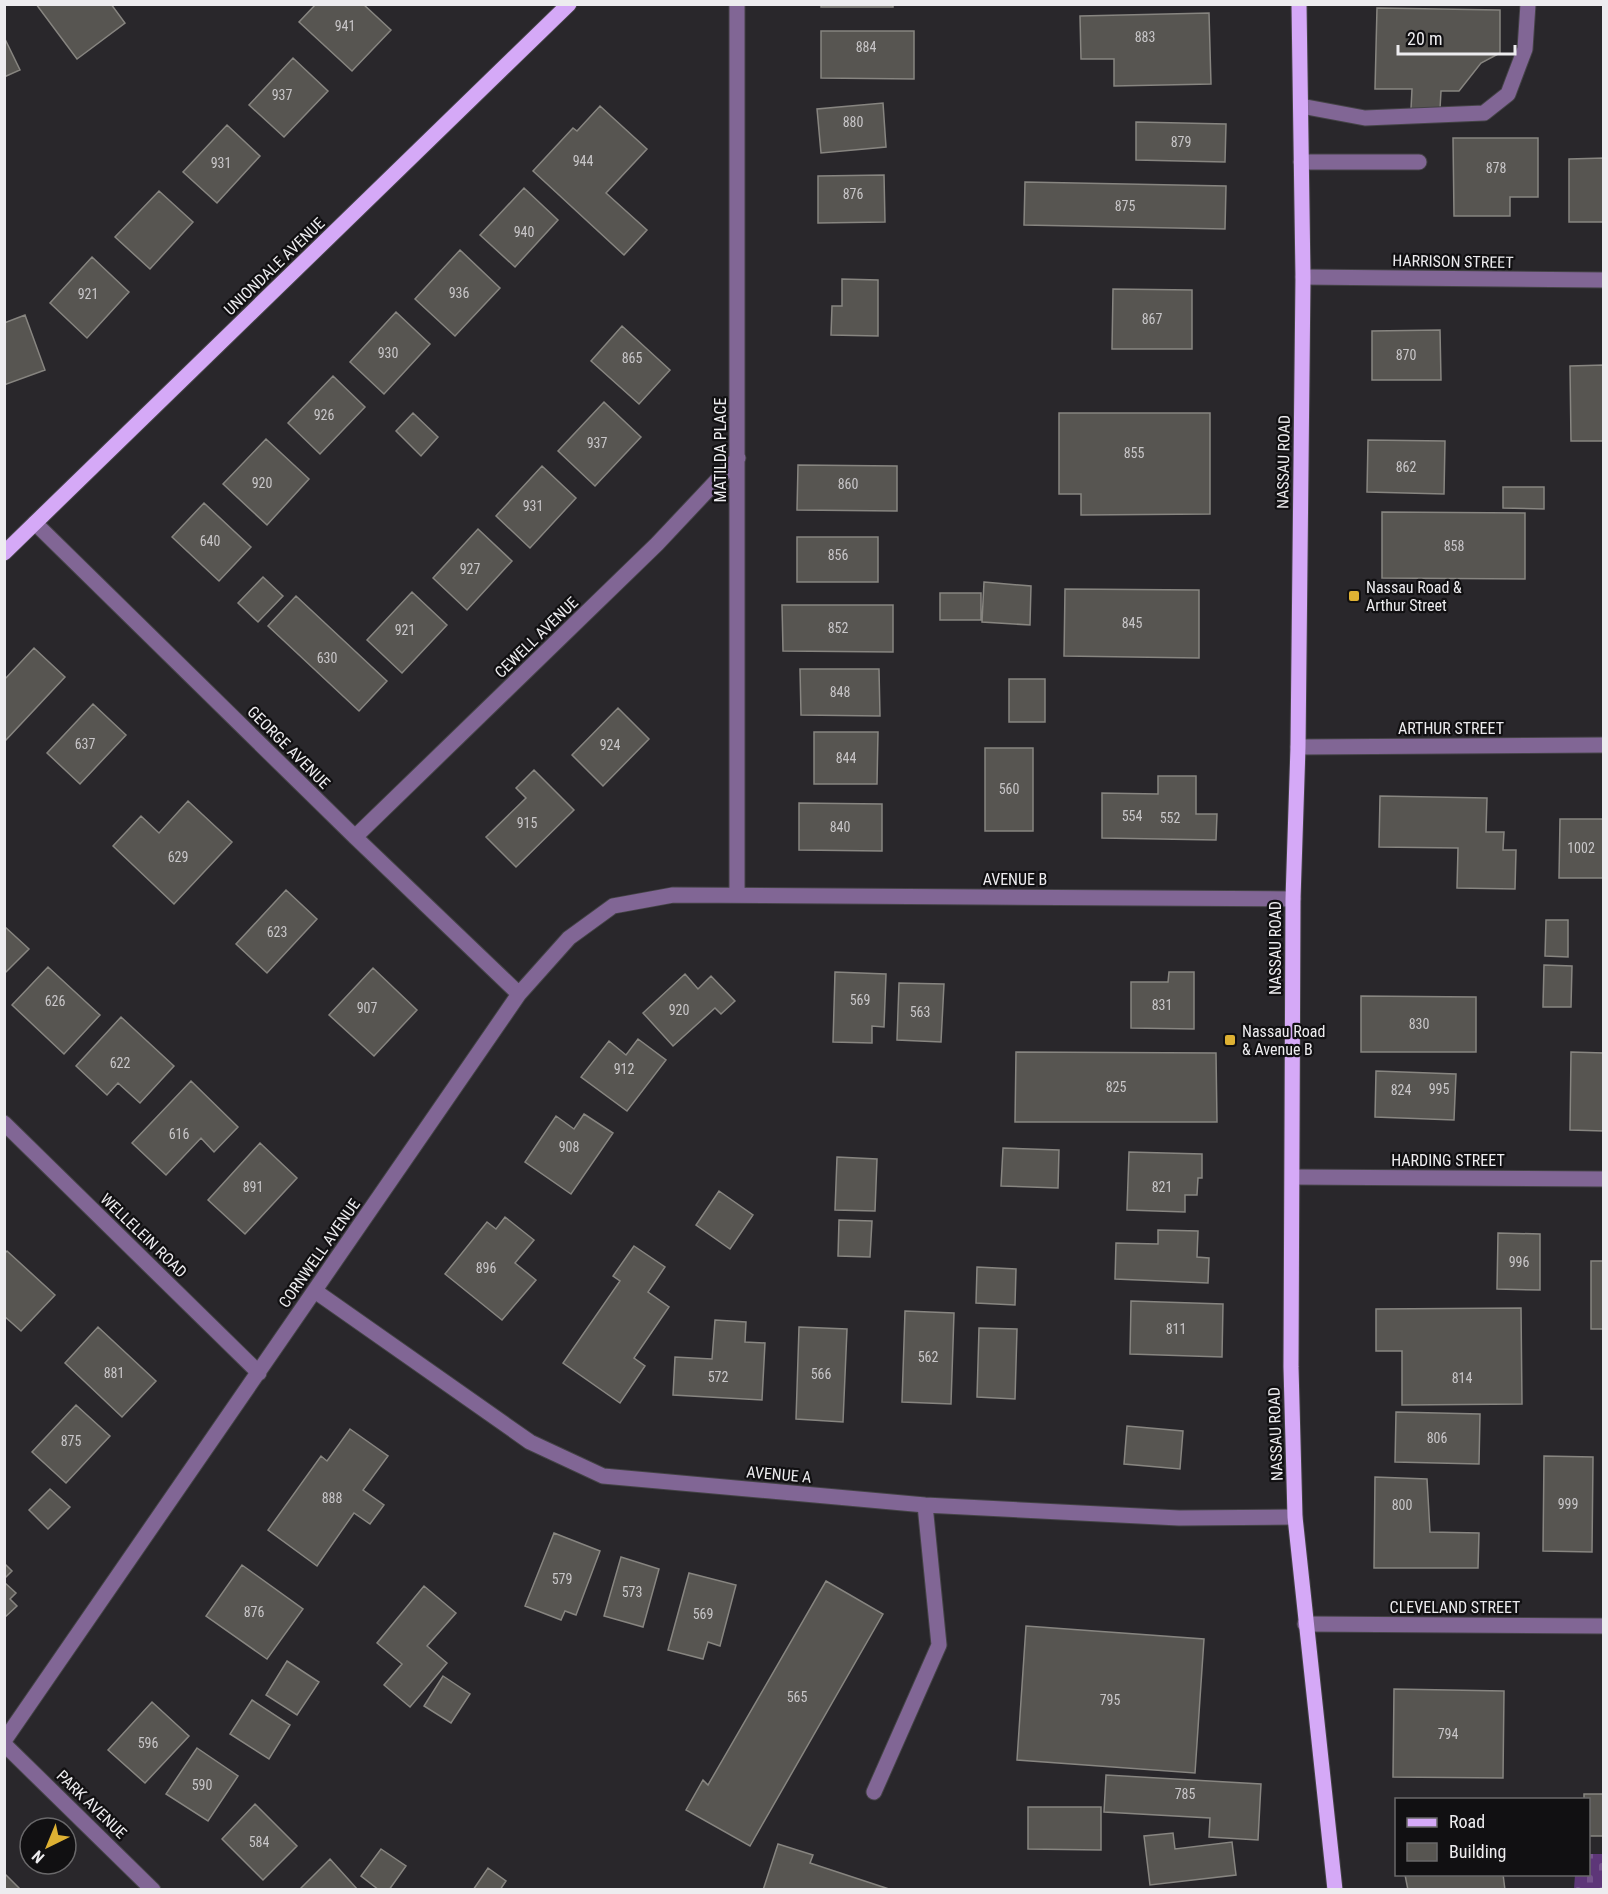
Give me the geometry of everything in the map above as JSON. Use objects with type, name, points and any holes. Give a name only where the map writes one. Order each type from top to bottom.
[{"type":"main road","name":"UNIONDALE AVENUE","points":[[7,547],[35,523],[569,4]]},
{"type":"main road","name":"NASSAU ROAD","points":[[1299,4],[1303,277],[1298,747],[1293,898],[1291,1367],[1295,1517],[1335,1890]]},
{"type":"street","name":"MATILDA PLACE","points":[[736,895],[737,4]]},
{"type":"street","points":[[1301,106],[1365,118],[1484,113],[1508,94],[1525,49],[1528,4]]},
{"type":"street","points":[[1301,162],[1419,162]]},
{"type":"street","name":"HARRISON STREET","points":[[1303,277],[1604,280]]},
{"type":"street","name":"CEWELL AVENUE","points":[[355,837],[657,544],[738,458]]},
{"type":"street","name":"GEORGE AVENUE","points":[[35,523],[355,837],[519,994]]},
{"type":"street","name":"ARTHUR STREET","points":[[1298,747],[1604,746]]},
{"type":"street","name":"CORNWELL AVENUE","points":[[4,1742],[519,994],[569,938],[613,906],[673,895],[736,895]]},
{"type":"street","name":"AVENUE B","points":[[736,895],[1293,898]]},
{"type":"street","name":"WELLELEIN ROAD","points":[[4,1124],[259,1373]]},
{"type":"street","name":"HARDING STREET","points":[[1293,1178],[1604,1179]]},
{"type":"street","name":"AVENUE A","points":[[315,1291],[530,1442],[603,1476],[926,1505],[1179,1518],[1295,1517]]},
{"type":"street","points":[[874,1792],[939,1645],[926,1505]]},
{"type":"street","name":"CLEVELAND STREET","points":[[1305,1624],[1604,1626]]},
{"type":"street","name":"PARK AVENUE","points":[[4,1742],[153,1890]]},
{"type":"green space","points":[[1590,1854],[1603,1854],[1603,1889],[1574,1889],[1575,1876],[1590,1876]]},
{"type":"building","points":[[36,4],[111,4],[125,23],[77,59]]},
{"type":"building","points":[[316,4],[363,4],[391,30],[352,71],[299,22]]},
{"type":"building","points":[[821,4],[893,4],[893,7],[821,7]]},
{"type":"building","points":[[1377,8],[1500,10],[1500,53],[1481,63],[1459,91],[1441,91],[1440,109],[1411,109],[1412,89],[1375,89]]},
{"type":"building","points":[[1209,13],[1211,84],[1114,86],[1114,59],[1081,59],[1080,16]]},
{"type":"building","points":[[821,31],[914,31],[914,79],[821,78]]},
{"type":"building","points":[[4,37],[20,70],[4,77]]},
{"type":"building","points":[[293,58],[328,91],[284,137],[249,105]]},
{"type":"building","points":[[883,103],[886,147],[821,153],[817,109]]},
{"type":"building","points":[[600,106],[647,149],[606,193],[647,230],[624,255],[533,171],[573,128],[577,131]]},
{"type":"building","points":[[1136,122],[1226,124],[1225,162],[1136,160]]},
{"type":"building","points":[[227,125],[260,156],[217,203],[183,172]]},
{"type":"building","points":[[1453,138],[1538,138],[1538,197],[1510,197],[1510,216],[1454,216]]},
{"type":"building","points":[[1604,158],[1604,222],[1569,222],[1569,159]]},
{"type":"building","points":[[884,175],[885,222],[818,223],[818,176]]},
{"type":"building","points":[[1025,182],[1226,186],[1225,229],[1024,225]]},
{"type":"building","points":[[524,188],[558,220],[515,267],[480,235]]},
{"type":"building","points":[[159,191],[193,222],[150,269],[115,237]]},
{"type":"building","points":[[460,250],[500,288],[455,336],[415,299]]},
{"type":"building","points":[[92,257],[129,292],[87,338],[50,303]]},
{"type":"building","points":[[842,279],[878,280],[878,336],[831,335],[832,306],[842,306]]},
{"type":"building","points":[[1113,289],[1192,290],[1192,349],[1112,349]]},
{"type":"building","points":[[396,312],[430,344],[384,394],[350,362]]},
{"type":"building","points":[[25,315],[45,370],[4,385],[4,323]]},
{"type":"building","points":[[622,326],[670,370],[639,404],[591,361]]},
{"type":"building","points":[[1440,330],[1441,380],[1372,380],[1372,331]]},
{"type":"building","points":[[1604,365],[1604,441],[1571,441],[1570,366]]},
{"type":"building","points":[[333,376],[365,407],[320,454],[288,423]]},
{"type":"building","points":[[604,402],[641,437],[595,486],[558,451]]},
{"type":"building","points":[[413,413],[438,437],[421,456],[396,431]]},
{"type":"building","points":[[1059,413],[1210,413],[1210,514],[1081,515],[1081,494],[1059,494]]},
{"type":"building","points":[[266,439],[309,479],[267,525],[223,484]]},
{"type":"building","points":[[1368,440],[1445,441],[1444,494],[1367,492]]},
{"type":"building","points":[[798,465],[897,466],[897,511],[797,510]]},
{"type":"building","points":[[542,466],[576,498],[530,548],[496,516]]},
{"type":"building","points":[[1503,487],[1544,487],[1544,509],[1503,508]]},
{"type":"building","points":[[204,503],[251,547],[219,581],[172,537]]},
{"type":"building","points":[[1382,512],[1525,513],[1525,579],[1382,578]]},
{"type":"building","points":[[478,529],[512,561],[467,610],[433,578]]},
{"type":"building","points":[[797,537],[878,537],[878,582],[797,582]]},
{"type":"building","points":[[263,577],[283,596],[258,622],[238,603]]},
{"type":"building","points":[[984,582],[1031,586],[1030,625],[982,622]]},
{"type":"building","points":[[1065,589],[1199,590],[1199,658],[1064,656]]},
{"type":"building","points":[[412,592],[447,625],[402,673],[367,640]]},
{"type":"building","points":[[940,593],[981,593],[981,620],[940,620]]},
{"type":"building","points":[[296,596],[387,681],[359,711],[268,626]]},
{"type":"building","points":[[782,605],[893,605],[893,652],[783,651]]},
{"type":"building","points":[[34,648],[65,677],[4,742],[4,680]]},
{"type":"building","points":[[800,669],[879,669],[880,716],[801,715]]},
{"type":"building","points":[[1009,679],[1045,679],[1045,722],[1009,722]]},
{"type":"building","points":[[93,704],[126,735],[80,784],[47,753]]},
{"type":"building","points":[[618,708],[649,739],[603,786],[572,755]]},
{"type":"building","points":[[814,732],[878,732],[877,784],[814,784]]},
{"type":"building","points":[[985,748],[1033,748],[1033,831],[985,831]]},
{"type":"building","points":[[534,770],[574,810],[516,867],[486,837],[526,798],[516,788]]},
{"type":"building","points":[[1158,776],[1196,776],[1196,814],[1217,814],[1216,840],[1102,838],[1102,793],[1158,794]]},
{"type":"building","points":[[1380,796],[1487,798],[1486,832],[1504,832],[1503,850],[1516,850],[1515,889],[1457,888],[1458,848],[1379,847]]},
{"type":"building","points":[[188,801],[232,842],[174,904],[113,846],[141,816],[159,833]]},
{"type":"building","points":[[799,803],[882,804],[882,851],[799,850]]},
{"type":"building","points":[[1560,819],[1604,819],[1604,878],[1559,878]]},
{"type":"building","points":[[286,890],[317,919],[267,973],[236,944]]},
{"type":"building","points":[[1546,920],[1568,920],[1568,957],[1545,956]]},
{"type":"building","points":[[4,926],[29,949],[4,974]]},
{"type":"building","points":[[1544,965],[1572,966],[1571,1007],[1543,1007]]},
{"type":"building","points":[[48,967],[100,1015],[64,1054],[12,1005]]},
{"type":"building","points":[[373,968],[417,1010],[374,1056],[329,1015]]},
{"type":"building","points":[[835,972],[886,974],[884,1027],[872,1026],[872,1043],[833,1042]]},
{"type":"building","points":[[1169,972],[1194,972],[1194,1029],[1131,1028],[1131,982],[1168,982]]},
{"type":"building","points":[[685,974],[698,989],[711,976],[735,1001],[721,1014],[715,1008],[673,1046],[643,1013]]},
{"type":"building","points":[[899,983],[944,984],[941,1042],[897,1040]]},
{"type":"building","points":[[1361,996],[1476,997],[1476,1052],[1361,1052]]},
{"type":"building","points":[[121,1017],[174,1066],[140,1103],[118,1083],[107,1095],[76,1066]]},
{"type":"building","points":[[638,1039],[666,1060],[627,1111],[581,1077],[609,1041],[626,1055]]},
{"type":"building","points":[[1016,1052],[1216,1053],[1217,1122],[1015,1122]]},
{"type":"building","points":[[1571,1052],[1604,1053],[1604,1131],[1570,1130]]},
{"type":"building","points":[[1376,1071],[1456,1074],[1454,1120],[1375,1117]]},
{"type":"building","points":[[191,1081],[238,1127],[214,1152],[201,1138],[166,1175],[132,1143]]},
{"type":"building","points":[[584,1114],[613,1133],[571,1194],[525,1162],[556,1116],[574,1129]]},
{"type":"building","points":[[260,1143],[297,1178],[245,1234],[208,1200]]},
{"type":"building","points":[[1003,1148],[1059,1150],[1058,1188],[1001,1186]]},
{"type":"building","points":[[1129,1152],[1202,1154],[1202,1178],[1198,1178],[1197,1195],[1185,1195],[1185,1212],[1127,1210]]},
{"type":"building","points":[[837,1157],[877,1159],[875,1211],[835,1210]]},
{"type":"building","points":[[719,1191],[753,1215],[730,1249],[696,1225]]},
{"type":"building","points":[[505,1217],[534,1240],[515,1263],[536,1280],[502,1320],[445,1274],[487,1222],[496,1229]]},
{"type":"building","points":[[839,1220],[872,1221],[870,1257],[838,1256]]},
{"type":"building","points":[[1158,1230],[1198,1231],[1197,1257],[1209,1258],[1208,1283],[1115,1279],[1116,1243],[1158,1244]]},
{"type":"building","points":[[1498,1233],[1540,1234],[1540,1290],[1497,1289]]},
{"type":"building","points":[[634,1246],[665,1267],[648,1292],[669,1307],[634,1358],[645,1366],[620,1403],[563,1363],[620,1281],[613,1276]]},
{"type":"building","points":[[7,1251],[55,1295],[21,1331],[4,1316],[4,1254]]},
{"type":"building","points":[[1591,1261],[1604,1261],[1604,1329],[1591,1329]]},
{"type":"building","points":[[977,1267],[1016,1269],[1015,1305],[976,1303]]},
{"type":"building","points":[[1131,1301],[1223,1304],[1222,1357],[1130,1354]]},
{"type":"building","points":[[1521,1308],[1522,1404],[1402,1405],[1402,1351],[1376,1351],[1376,1309]]},
{"type":"building","points":[[905,1311],[954,1313],[951,1404],[902,1402]]},
{"type":"building","points":[[715,1320],[746,1322],[745,1342],[765,1343],[762,1400],[673,1395],[675,1357],[712,1359]]},
{"type":"building","points":[[98,1327],[156,1381],[122,1417],[65,1363]]},
{"type":"building","points":[[799,1327],[847,1329],[843,1422],[796,1419]]},
{"type":"building","points":[[979,1328],[1017,1329],[1015,1399],[977,1397]]},
{"type":"building","points":[[76,1405],[110,1436],[66,1483],[32,1452]]},
{"type":"building","points":[[1396,1412],[1480,1414],[1479,1464],[1395,1462]]},
{"type":"building","points":[[1127,1426],[1183,1431],[1180,1469],[1124,1464]]},
{"type":"building","points":[[350,1429],[388,1456],[363,1490],[384,1505],[370,1524],[354,1513],[317,1566],[268,1530],[321,1456],[327,1461]]},
{"type":"building","points":[[1544,1456],[1593,1457],[1592,1552],[1543,1551]]},
{"type":"building","points":[[1375,1477],[1427,1479],[1430,1532],[1479,1533],[1478,1568],[1374,1568]]},
{"type":"building","points":[[50,1489],[70,1507],[48,1529],[29,1510]]},
{"type":"building","points":[[554,1533],[600,1551],[576,1615],[565,1611],[561,1620],[525,1606]]},
{"type":"building","points":[[621,1557],[659,1569],[643,1627],[604,1616]]},
{"type":"building","points":[[4,1563],[12,1571],[4,1579]]},
{"type":"building","points":[[242,1565],[303,1609],[267,1659],[206,1616]]},
{"type":"building","points":[[689,1573],[736,1585],[720,1646],[708,1642],[703,1659],[668,1650]]},
{"type":"building","points":[[826,1581],[883,1614],[750,1846],[686,1810],[703,1780],[708,1785]]},
{"type":"building","points":[[4,1582],[16,1593],[10,1599],[17,1606],[4,1618]]},
{"type":"building","points":[[424,1586],[456,1613],[427,1646],[447,1663],[410,1707],[384,1685],[402,1664],[377,1643]]},
{"type":"building","points":[[1026,1626],[1204,1639],[1195,1773],[1017,1760]]},
{"type":"building","points":[[287,1661],[319,1682],[297,1715],[266,1695]]},
{"type":"building","points":[[443,1676],[470,1694],[451,1723],[424,1706]]},
{"type":"building","points":[[1394,1689],[1504,1691],[1503,1778],[1393,1777]]},
{"type":"building","points":[[252,1700],[290,1725],[269,1759],[230,1734]]},
{"type":"building","points":[[152,1702],[189,1736],[145,1783],[108,1750]]},
{"type":"building","points":[[197,1748],[238,1776],[208,1821],[166,1794]]},
{"type":"building","points":[[1106,1775],[1261,1784],[1258,1840],[1209,1837],[1210,1818],[1104,1812]]},
{"type":"building","points":[[1584,1794],[1604,1794],[1604,1836],[1590,1836],[1590,1798],[1584,1798]]},
{"type":"building","points":[[255,1804],[297,1846],[263,1880],[222,1839]]},
{"type":"building","points":[[1028,1807],[1101,1807],[1101,1850],[1028,1849]]},
{"type":"building","points":[[1173,1833],[1175,1849],[1232,1842],[1236,1875],[1150,1885],[1144,1836]]},
{"type":"building","points":[[778,1844],[813,1855],[810,1863],[892,1890],[763,1890]]},
{"type":"building","points":[[381,1849],[406,1866],[389,1890],[379,1890],[361,1876]]},
{"type":"building","points":[[330,1859],[358,1890],[299,1890]]},
{"type":"building","points":[[488,1868],[506,1881],[500,1890],[473,1890]]},
{"type":"building","points":[[4,1873],[21,1890],[4,1890]]},
{"type":"building","points":[[1405,1876],[1503,1876],[1505,1890],[1408,1890]]},
{"type":"place","name":"Nassau Road & Arthur Street","points":[[1354,596]]},
{"type":"place","name":"Nassau Road & Avenue B","points":[[1230,1040]]}]
